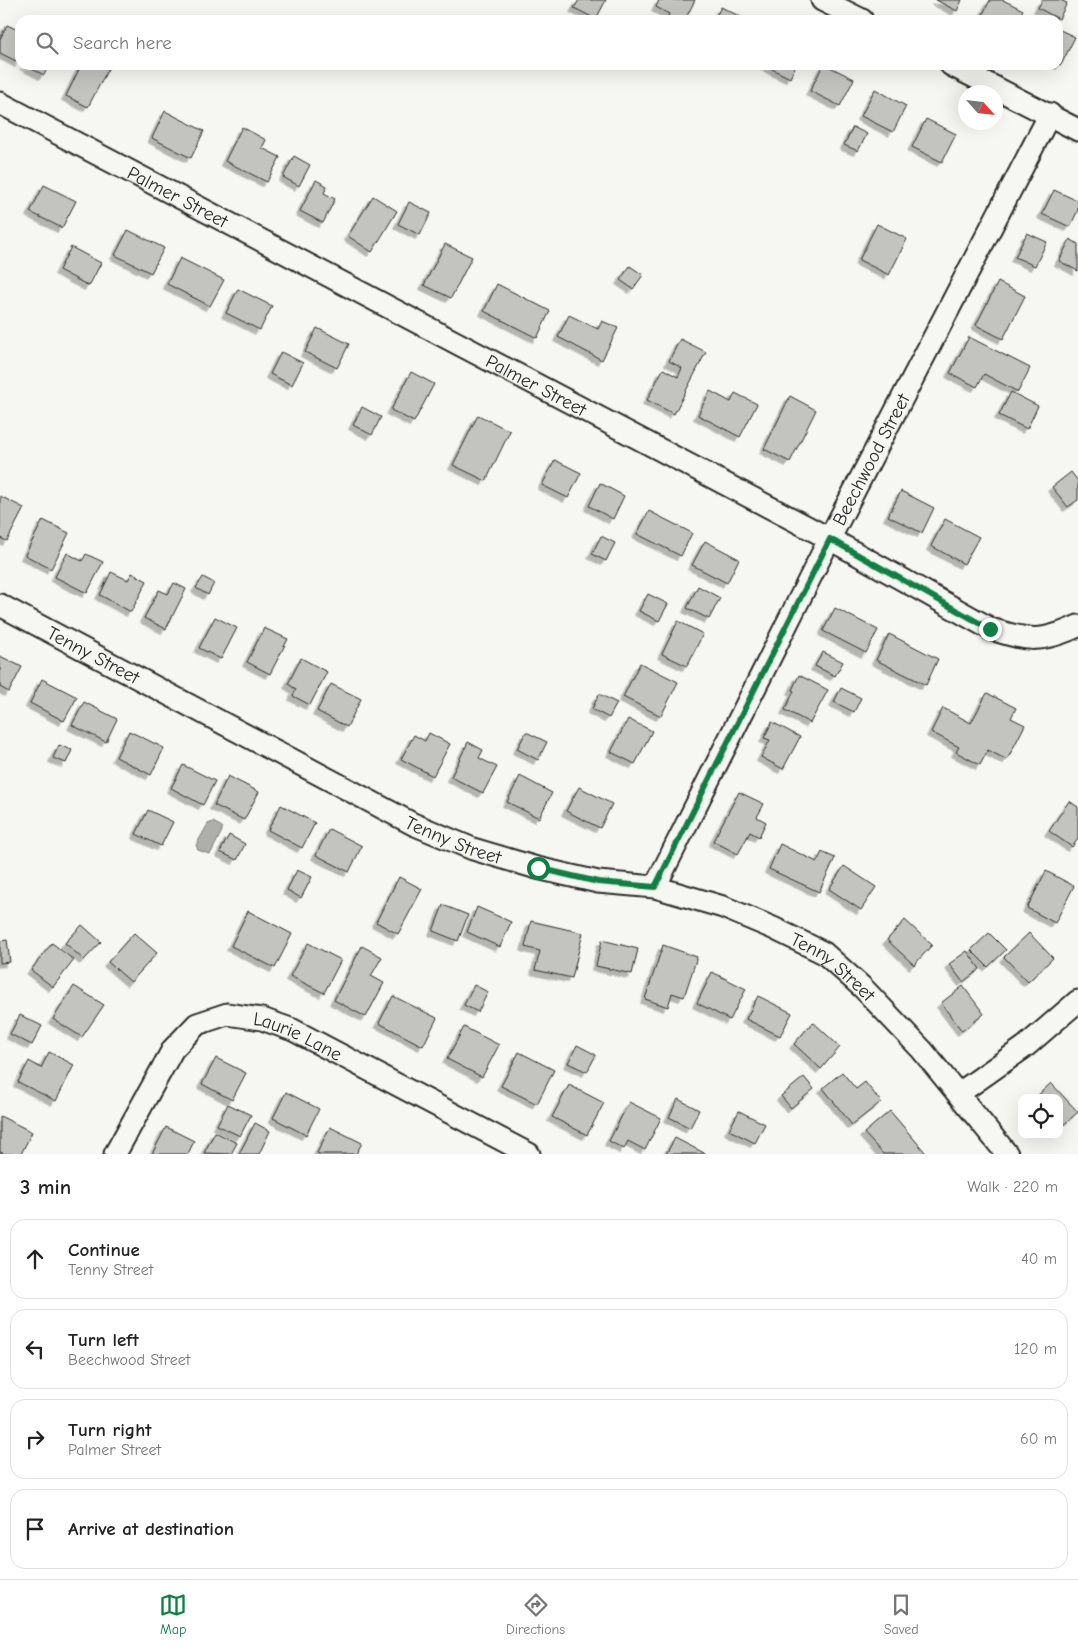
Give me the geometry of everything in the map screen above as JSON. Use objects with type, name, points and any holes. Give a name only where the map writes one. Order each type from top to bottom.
[{"type":"street","points":[[822,0],[852,15]]},
{"type":"street","points":[[961,70],[1078,130]]},
{"type":"street","name":"Palmer Street","points":[[0,103],[830,539],[990,629],[1015,637],[1038,639],[1056,636],[1078,626]]},
{"type":"street","name":"Beechwood Street","points":[[655,887],[830,539],[1050,114]]},
{"type":"street","name":"Tenny Street","points":[[0,605],[413,824],[473,849],[538,868],[598,882],[655,887],[723,907],[773,928],[824,953],[863,988],[922,1050],[1006,1154]]},
{"type":"street","points":[[958,1094],[1026,1046],[1078,1001]]},
{"type":"street","name":"Laurie Lane","points":[[115,1154],[173,1049],[197,1024],[227,1014],[262,1019],[293,1030],[529,1154]]},
{"type":"shaded area","points":[[213,822],[222,827],[222,831],[209,854],[198,850],[196,845],[208,824]]},
{"type":"building","points":[[579,0],[606,0],[598,15],[588,15],[574,8]]},
{"type":"building","points":[[659,0],[695,0],[688,15],[668,15],[656,7]]},
{"type":"building","points":[[936,0],[962,0],[957,11]]},
{"type":"building","points":[[990,0],[1003,0],[1023,10],[1020,15],[982,15]]},
{"type":"building","points":[[1042,0],[1060,0],[1067,3],[1061,15],[1051,15],[1038,8]]},
{"type":"building","points":[[721,7],[737,15],[717,15]]},
{"type":"building","points":[[7,25],[15,29],[15,60],[0,53],[0,39]]},
{"type":"building","points":[[1063,31],[1075,37],[1063,61]]},
{"type":"building","points":[[34,70],[46,70],[44,75]]},
{"type":"building","points":[[79,70],[107,70],[88,107],[66,96]]},
{"type":"building","points":[[774,70],[794,70],[790,78]]},
{"type":"building","points":[[820,70],[836,70],[854,79],[840,106],[810,91]]},
{"type":"building","points":[[875,89],[906,106],[893,132],[861,116]]},
{"type":"building","points":[[165,111],[204,131],[191,158],[152,138]]},
{"type":"building","points":[[926,119],[956,134],[942,162],[912,147]]},
{"type":"building","points":[[242,127],[266,140],[262,148],[280,157],[267,182],[225,161]]},
{"type":"building","points":[[853,127],[867,134],[858,151],[844,145]]},
{"type":"building","points":[[294,156],[310,165],[299,186],[283,177]]},
{"type":"building","points":[[316,180],[327,186],[324,193],[335,199],[323,223],[300,211]]},
{"type":"building","points":[[44,185],[76,201],[62,228],[30,212]]},
{"type":"building","points":[[1054,190],[1078,201],[1078,210],[1070,227],[1042,214]]},
{"type":"building","points":[[373,196],[397,211],[372,252],[348,236]]},
{"type":"building","points":[[409,202],[431,213],[420,235],[398,224]]},
{"type":"building","points":[[877,224],[907,239],[889,275],[859,260]]},
{"type":"building","points":[[128,230],[164,248],[151,273],[115,255]]},
{"type":"building","points":[[1027,233],[1047,242],[1035,266],[1015,257]]},
{"type":"building","points":[[1070,239],[1078,244],[1078,271],[1059,261]]},
{"type":"building","points":[[445,244],[472,257],[451,298],[424,285]]},
{"type":"building","points":[[71,247],[101,263],[89,286],[59,270]]},
{"type":"building","points":[[180,258],[224,280],[210,306],[167,284]]},
{"type":"building","points":[[630,266],[643,275],[633,289],[620,280]]},
{"type":"building","points":[[998,282],[1025,296],[1003,339],[976,325]]},
{"type":"building","points":[[497,284],[550,311],[537,338],[484,311]]},
{"type":"building","points":[[238,289],[272,306],[260,330],[226,313]]},
{"type":"building","points":[[569,315],[598,329],[602,321],[618,328],[602,360],[558,337]]},
{"type":"building","points":[[317,328],[349,344],[337,368],[305,352]]},
{"type":"building","points":[[969,337],[1030,368],[1018,392],[984,374],[977,387],[950,373]]},
{"type":"building","points":[[680,339],[706,352],[674,414],[647,400],[663,369],[678,377],[682,368],[669,361]]},
{"type":"building","points":[[281,352],[303,363],[292,385],[270,374]]},
{"type":"building","points":[[411,372],[434,384],[414,422],[391,410]]},
{"type":"building","points":[[710,391],[731,402],[735,393],[757,404],[740,437],[698,415]]},
{"type":"building","points":[[1011,392],[1038,406],[1027,429],[999,415]]},
{"type":"building","points":[[790,396],[816,410],[790,462],[764,449]]},
{"type":"building","points":[[362,407],[381,417],[372,435],[353,425]]},
{"type":"building","points":[[478,415],[510,431],[486,481],[453,465]]},
{"type":"building","points":[[555,460],[581,473],[568,498],[542,485]]},
{"type":"building","points":[[1071,472],[1078,481],[1078,500],[1068,507],[1052,487]]},
{"type":"building","points":[[600,483],[624,496],[613,519],[589,506]]},
{"type":"building","points":[[901,491],[934,508],[922,533],[888,516]]},
{"type":"building","points":[[0,496],[24,508],[7,541],[0,538]]},
{"type":"building","points":[[649,511],[692,533],[681,556],[637,534]]},
{"type":"building","points":[[945,519],[979,537],[964,564],[931,546]]},
{"type":"building","points":[[43,520],[69,533],[51,569],[25,555]]},
{"type":"building","points":[[601,536],[615,543],[606,561],[592,554]]},
{"type":"building","points":[[705,541],[739,559],[727,583],[692,565]]},
{"type":"building","points":[[67,553],[82,561],[86,554],[103,562],[87,593],[55,577]]},
{"type":"building","points":[[111,572],[128,580],[132,573],[147,581],[131,612],[100,595]]},
{"type":"building","points":[[203,577],[214,583],[208,595],[196,588]]},
{"type":"building","points":[[174,583],[186,589],[166,629],[144,618],[159,590],[168,594]]},
{"type":"building","points":[[698,586],[720,598],[709,619],[687,608]]},
{"type":"building","points":[[648,594],[668,604],[659,621],[639,611]]},
{"type":"building","points":[[835,608],[878,630],[866,653],[823,631]]},
{"type":"building","points":[[215,617],[237,628],[221,659],[199,648]]},
{"type":"building","points":[[678,621],[703,634],[687,666],[662,654]]},
{"type":"building","points":[[264,628],[288,639],[270,674],[247,662]]},
{"type":"building","points":[[889,634],[938,659],[926,685],[876,660]]},
{"type":"building","points":[[823,652],[843,662],[835,676],[815,666]]},
{"type":"building","points":[[0,656],[22,667],[9,692],[0,687]]},
{"type":"building","points":[[301,658],[327,672],[310,705],[293,696],[296,689],[288,684]]},
{"type":"building","points":[[640,663],[678,682],[661,716],[623,697]]},
{"type":"building","points":[[799,675],[828,690],[810,723],[785,710]]},
{"type":"building","points":[[42,679],[77,697],[64,721],[30,703]]},
{"type":"building","points":[[331,684],[361,699],[347,727],[317,711]]},
{"type":"building","points":[[841,688],[861,698],[854,712],[834,702]]},
{"type":"building","points":[[987,693],[1016,708],[1011,718],[1025,725],[1007,760],[988,750],[980,765],[956,752],[959,747],[931,732],[943,708],[971,723]]},
{"type":"building","points":[[599,694],[617,703],[609,718],[592,709]]},
{"type":"building","points":[[84,702],[117,719],[106,742],[72,725]]},
{"type":"building","points":[[628,719],[652,731],[635,764],[611,752]]},
{"type":"building","points":[[772,722],[800,737],[783,769],[761,757],[770,740],[764,738]]},
{"type":"building","points":[[129,731],[164,748],[151,775],[116,757]]},
{"type":"building","points":[[526,732],[547,742],[538,760],[517,749]]},
{"type":"building","points":[[429,733],[450,744],[433,776],[401,759],[414,735],[425,741]]},
{"type":"building","points":[[468,742],[483,750],[479,758],[497,767],[483,793],[451,777]]},
{"type":"building","points":[[59,745],[72,750],[66,763],[53,758]]},
{"type":"building","points":[[183,765],[215,781],[203,805],[171,788]]},
{"type":"building","points":[[228,776],[259,792],[244,820],[214,805]]},
{"type":"building","points":[[520,776],[552,793],[539,818],[507,802]]},
{"type":"building","points":[[579,787],[612,804],[600,828],[566,811]]},
{"type":"building","points":[[739,792],[764,804],[757,817],[766,822],[759,837],[750,832],[738,854],[713,841]]},
{"type":"building","points":[[1069,801],[1078,807],[1078,839],[1072,847],[1049,831]]},
{"type":"building","points":[[281,805],[315,823],[302,848],[268,830]]},
{"type":"building","points":[[148,810],[173,822],[161,846],[136,834]]},
{"type":"building","points":[[329,829],[362,846],[349,872],[316,855]]},
{"type":"building","points":[[229,835],[245,844],[237,860],[220,852]]},
{"type":"building","points":[[780,844],[817,862],[822,852],[835,858],[819,892],[769,869]]},
{"type":"building","points":[[844,866],[876,887],[861,910],[829,889]]},
{"type":"building","points":[[297,870],[312,877],[301,898],[287,890]]},
{"type":"building","points":[[1046,871],[1074,886],[1055,923],[1027,908]]},
{"type":"building","points":[[399,877],[422,889],[398,934],[376,922]]},
{"type":"building","points":[[443,905],[468,915],[458,941],[433,931]]},
{"type":"building","points":[[477,907],[511,922],[500,947],[467,932]]},
{"type":"building","points":[[248,911],[292,934],[275,968],[231,946]]},
{"type":"building","points":[[905,920],[932,945],[914,965],[887,940]]},
{"type":"building","points":[[531,921],[583,933],[572,978],[535,970],[540,951],[525,947]]},
{"type":"building","points":[[82,925],[101,942],[84,960],[65,943]]},
{"type":"building","points":[[134,933],[157,953],[131,982],[108,962]]},
{"type":"building","points":[[989,933],[1006,950],[988,967],[971,950]]},
{"type":"building","points":[[1029,933],[1053,958],[1028,982],[1004,957]]},
{"type":"building","points":[[7,940],[10,962],[0,963],[0,941]]},
{"type":"building","points":[[602,940],[638,949],[632,974],[596,966]]},
{"type":"building","points":[[52,943],[74,960],[53,987],[31,970]]},
{"type":"building","points":[[308,943],[341,960],[324,993],[290,976]]},
{"type":"building","points":[[663,945],[697,957],[684,997],[672,993],[668,1007],[645,999]]},
{"type":"building","points":[[362,946],[382,957],[371,976],[384,983],[366,1017],[334,1000]]},
{"type":"building","points":[[967,951],[980,969],[963,982],[949,964]]},
{"type":"building","points":[[712,972],[746,989],[730,1020],[697,1003]]},
{"type":"building","points":[[474,985],[488,992],[478,1012],[464,1005]]},
{"type":"building","points":[[74,986],[104,1005],[82,1037],[53,1019]]},
{"type":"building","points":[[963,986],[984,1014],[962,1031],[941,1003]]},
{"type":"building","points":[[393,996],[437,1018],[423,1046],[379,1023]]},
{"type":"building","points":[[758,996],[792,1013],[780,1036],[746,1019]]},
{"type":"building","points":[[20,1015],[42,1026],[32,1045],[10,1034]]},
{"type":"building","points":[[813,1022],[840,1047],[821,1069],[794,1044]]},
{"type":"building","points":[[464,1027],[499,1045],[482,1077],[447,1059]]},
{"type":"building","points":[[577,1045],[596,1055],[587,1072],[568,1063]]},
{"type":"building","points":[[49,1052],[74,1065],[56,1101],[18,1082],[29,1061],[41,1068]]},
{"type":"building","points":[[519,1052],[554,1070],[537,1104],[501,1086]]},
{"type":"building","points":[[216,1058],[246,1073],[232,1100],[202,1084]]},
{"type":"building","points":[[842,1072],[856,1089],[865,1082],[881,1102],[852,1125],[823,1088]]},
{"type":"building","points":[[804,1077],[814,1089],[791,1108],[781,1096]]},
{"type":"building","points":[[1051,1083],[1061,1094],[1039,1094]]},
{"type":"building","points":[[569,1085],[604,1103],[587,1135],[552,1117]]},
{"type":"building","points":[[286,1092],[319,1109],[306,1135],[273,1118]]},
{"type":"building","points":[[1063,1096],[1078,1112],[1063,1125]]},
{"type":"building","points":[[678,1099],[699,1110],[690,1128],[669,1117]]},
{"type":"building","points":[[629,1102],[661,1118],[645,1150],[628,1141],[624,1149],[609,1141]]},
{"type":"building","points":[[228,1104],[251,1115],[240,1136],[217,1125]]},
{"type":"building","points":[[739,1111],[765,1124],[755,1143],[729,1130]]},
{"type":"building","points":[[890,1111],[925,1152],[922,1154],[883,1154],[864,1133]]},
{"type":"building","points":[[0,1116],[32,1132],[21,1154],[5,1154],[0,1152]]},
{"type":"building","points":[[255,1123],[270,1131],[259,1154],[239,1154]]},
{"type":"building","points":[[166,1127],[194,1141],[188,1154],[152,1154]]},
{"type":"building","points":[[330,1127],[362,1143],[356,1154],[317,1153]]},
{"type":"building","points":[[215,1132],[237,1143],[231,1154],[204,1153]]},
{"type":"building","points":[[675,1138],[706,1154],[666,1154]]},
{"type":"route","points":[[538,868],[598,882],[655,887],[830,539],[990,629]]}]
